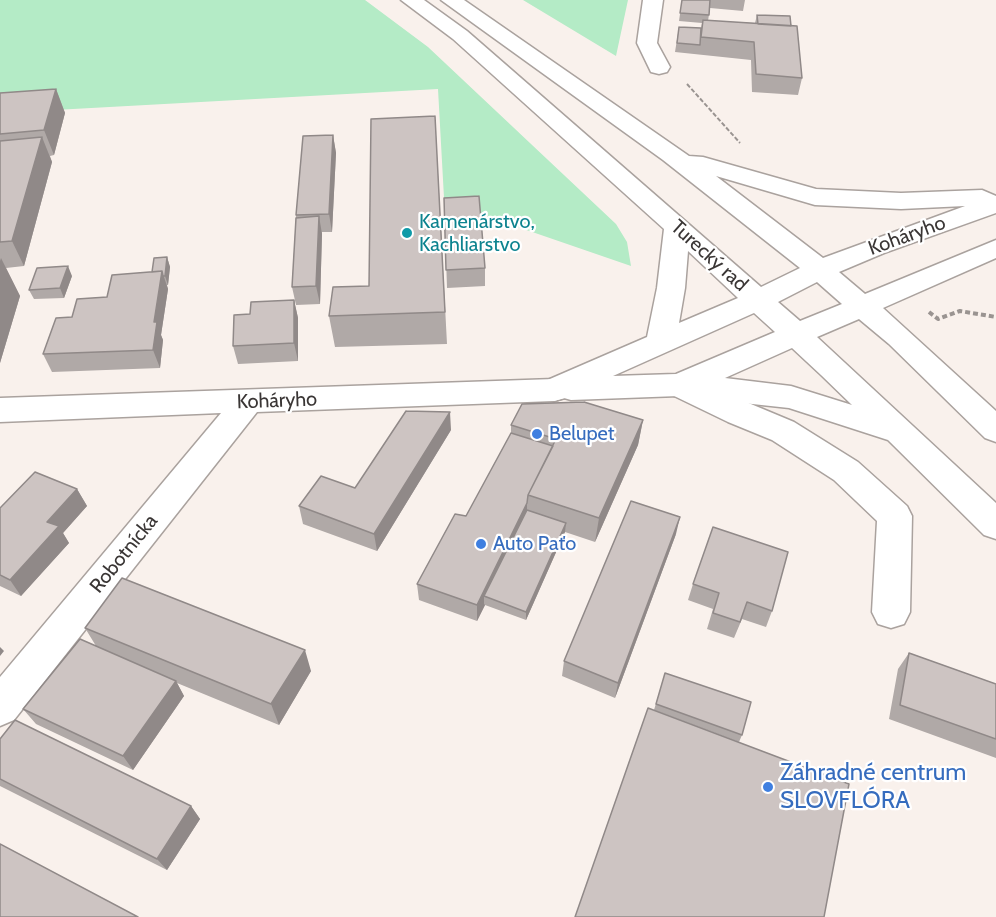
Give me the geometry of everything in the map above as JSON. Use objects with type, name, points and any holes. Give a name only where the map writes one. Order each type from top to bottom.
[{"type":"main road","name":"Turecký rad","points":[[411,0],[460,35],[677,226],[899,431],[996,525]]},
{"type":"main road","points":[[451,0],[672,155],[819,270],[864,306],[996,429]]},
{"type":"main road","points":[[653,0],[647,42],[659,67]]},
{"type":"main road","points":[[672,155],[815,197],[901,201],[996,198]]},
{"type":"main road","name":"Koháryho","points":[[554,390],[758,300],[819,270],[996,204]]},
{"type":"main road","points":[[661,342],[671,288],[677,226]]},
{"type":"main road","points":[[679,386],[996,248]]},
{"type":"main road","points":[[679,386],[791,397],[899,431]]},
{"type":"main road","points":[[679,386],[739,414],[783,431],[846,471],[895,516],[891,612]]},
{"type":"main road","name":"Koháryho","points":[[0,410],[679,386]]},
{"type":"main road","name":"Robotnícka","points":[[0,707],[248,402]]},
{"type":"path","points":[[659,67],[673,68],[745,148]]},
{"type":"path","points":[[925,309],[938,319],[960,311],[996,316]]},
{"type":"green space","points":[[0,0],[365,0],[428,47],[616,224],[627,242],[631,266],[480,214],[445,216],[438,89],[0,113]]},
{"type":"green space","points":[[523,0],[628,0],[616,56]]},
{"type":"building","points":[[682,0],[710,0],[709,15],[680,13]]},
{"type":"building","points":[[757,15],[790,16],[791,26],[758,24]]},
{"type":"building","points":[[703,20],[797,26],[802,78],[756,74],[754,42],[701,37]]},
{"type":"building","points":[[679,27],[701,28],[700,45],[677,43]]},
{"type":"building","points":[[56,89],[44,130],[0,134],[0,93]]},
{"type":"building","name":"Kamenárstvo, Kachliarstvo","points":[[435,116],[445,312],[329,316],[333,287],[369,286],[371,119]]},
{"type":"building","points":[[333,135],[329,214],[296,215],[303,136]]},
{"type":"building","points":[[42,137],[12,241],[0,242],[0,141]]},
{"type":"building","points":[[479,196],[485,268],[446,270],[444,198]]},
{"type":"building","points":[[319,216],[316,286],[292,287],[296,218]]},
{"type":"building","points":[[167,257],[165,276],[162,271],[152,272],[154,258]]},
{"type":"building","points":[[68,266],[60,288],[29,290],[37,268]]},
{"type":"building","points":[[162,271],[154,322],[157,322],[153,350],[43,354],[56,318],[72,317],[77,299],[107,297],[112,275]]},
{"type":"building","points":[[294,300],[294,343],[233,346],[234,315],[250,314],[251,302]]},
{"type":"building","points":[[584,402],[643,420],[599,518],[528,495],[556,439],[511,425],[522,404]]},
{"type":"building","points":[[406,411],[450,412],[374,534],[299,506],[321,476],[355,488]]},
{"type":"building","name":"Auto Paťo","points":[[511,433],[553,446],[477,605],[417,584],[455,514],[466,516]]},
{"type":"building","points":[[35,472],[77,489],[47,522],[59,526],[10,580],[0,575],[0,508]]},
{"type":"building","points":[[631,501],[680,517],[618,683],[564,661]]},
{"type":"building","points":[[527,510],[566,523],[526,612],[484,596]]},
{"type":"building","points":[[713,527],[788,552],[772,611],[747,602],[740,622],[713,613],[719,593],[693,584]]},
{"type":"building","points":[[122,578],[305,650],[271,704],[85,628]]},
{"type":"building","points":[[80,639],[176,681],[123,756],[23,709]]},
{"type":"building","points":[[909,653],[996,684],[996,739],[900,705]]},
{"type":"building","points":[[665,673],[751,702],[742,735],[656,704]]},
{"type":"building","points":[[648,708],[849,784],[824,917],[575,917]]},
{"type":"building","points":[[15,720],[191,806],[157,859],[0,779],[0,739]]},
{"type":"building","points":[[0,844],[138,917],[0,917]]},
{"type":"place","name":"Kamenárstvo, Kachliarstvo","points":[[407,233]]},
{"type":"place","name":"Belupet","points":[[537,434]]},
{"type":"place","name":"Auto Paťo","points":[[481,544]]},
{"type":"place","name":"Záhradné centrum SLOVFLÓRA","points":[[768,787]]}]
